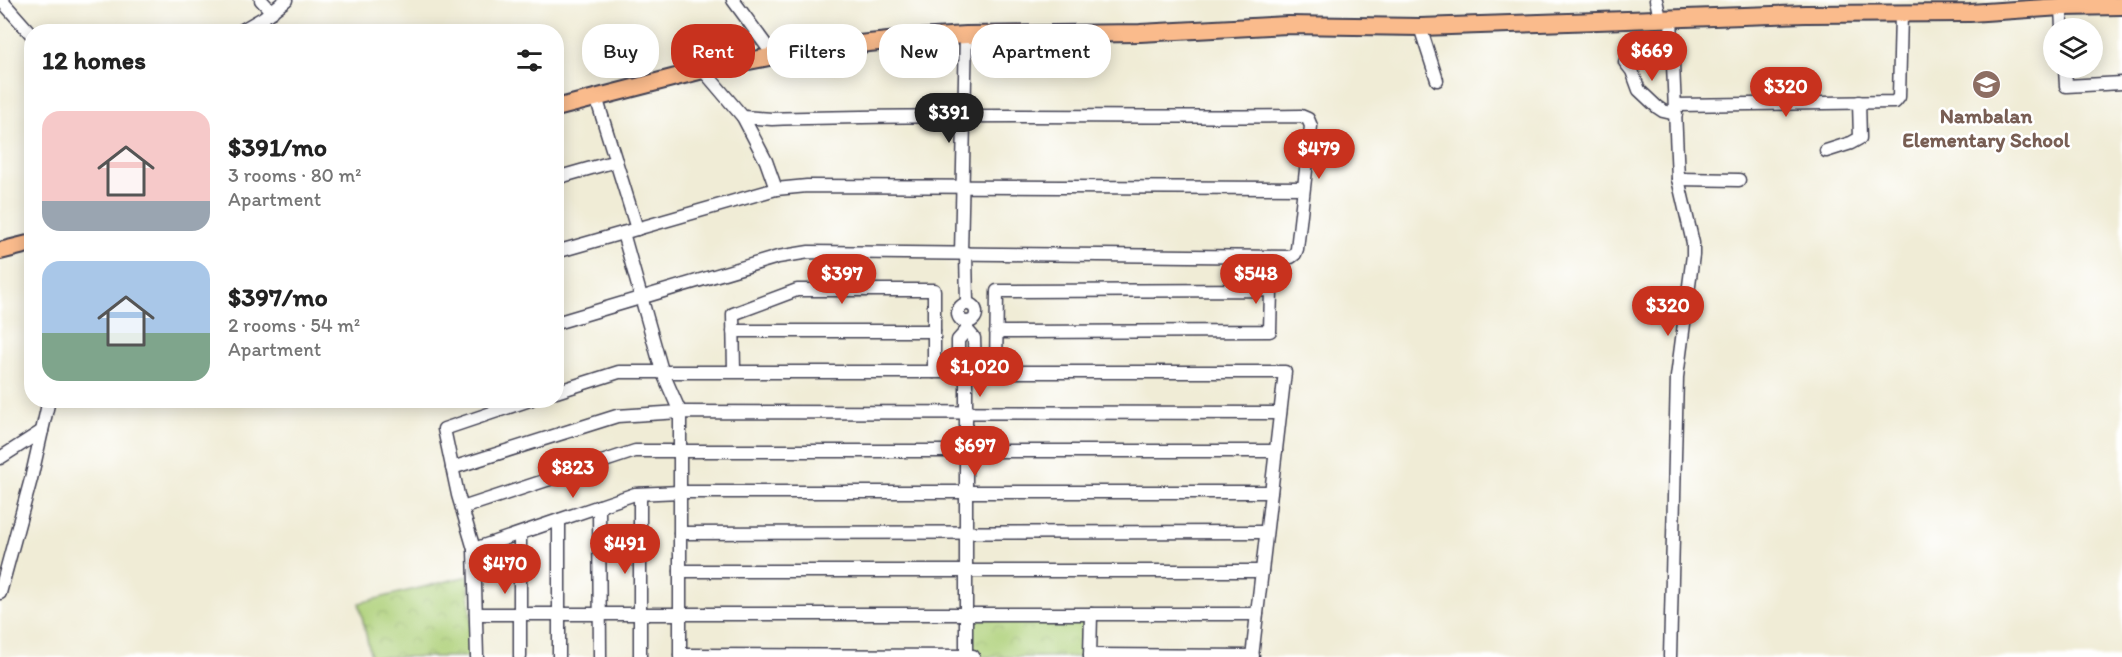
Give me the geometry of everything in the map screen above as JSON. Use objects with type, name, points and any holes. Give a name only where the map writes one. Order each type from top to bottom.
[{"type":"highway","points":[[867,43],[966,35],[1140,33],[1288,25],[1420,27],[1805,14],[1970,13],[2061,7],[2122,6]]},
{"type":"highway","points":[[564,106],[671,78]]},
{"type":"highway","points":[[0,251],[24,245]]},
{"type":"street","points":[[1,0],[24,27]]},
{"type":"street","points":[[261,0],[272,12]]},
{"type":"street","points":[[252,24],[286,0]]},
{"type":"street","points":[[733,0],[767,46]]},
{"type":"street","points":[[1656,0],[1666,18],[1676,110],[1678,179],[1693,243],[1677,377],[1670,657]]},
{"type":"street","points":[[2061,7],[2062,18]]},
{"type":"street","points":[[1625,63],[1632,71],[1639,90],[1663,111],[1895,102],[1899,97],[1901,14]]},
{"type":"street","points":[[1420,27],[1437,80]]},
{"type":"street","points":[[623,233],[662,371],[680,412],[680,656],[969,656],[966,614],[966,372],[974,338],[957,313],[962,305],[967,303],[963,186],[966,35]]},
{"type":"street","points":[[710,78],[743,117],[766,161],[776,189]]},
{"type":"street","points":[[2066,78],[2066,86],[2122,83]]},
{"type":"street","points":[[596,97],[637,229]]},
{"type":"street","points":[[1826,151],[1860,138],[1859,102]]},
{"type":"street","points":[[564,321],[791,254],[809,252],[1291,257],[1297,249],[1311,126],[1306,117],[964,115],[743,117]]},
{"type":"street","points":[[564,176],[616,161]]},
{"type":"street","points":[[1678,179],[1739,180]]},
{"type":"street","points":[[564,250],[776,189],[818,185],[1303,188]]},
{"type":"street","points":[[734,371],[733,314],[797,290],[934,290],[934,372]]},
{"type":"street","points":[[996,332],[1270,331],[1271,290],[997,291],[996,332],[996,372]]},
{"type":"street","points":[[966,372],[958,340],[967,326]]},
{"type":"street","points":[[733,331],[934,331]]},
{"type":"street","points":[[564,389],[619,372],[1285,372],[1252,656],[1090,656],[1091,614]]},
{"type":"street","points":[[0,593],[47,408]]},
{"type":"street","points":[[477,657],[474,549],[444,429],[506,408]]},
{"type":"street","points":[[452,468],[617,416],[680,412],[1280,413]]},
{"type":"street","points":[[0,458],[42,431]]},
{"type":"street","points":[[462,508],[635,451],[1276,451]]},
{"type":"street","points":[[474,549],[640,494],[680,492],[1271,492]]},
{"type":"street","points":[[640,494],[640,657]]},
{"type":"street","points":[[599,506],[600,657]]},
{"type":"street","points":[[559,520],[559,657]]},
{"type":"street","points":[[680,532],[1266,532]]},
{"type":"street","points":[[519,534],[520,657]]},
{"type":"street","points":[[680,572],[1262,571]]},
{"type":"street","points":[[476,614],[1257,614]]},
{"type":"green space","points":[[468,576],[474,657],[371,657],[359,603]]},
{"type":"green space","points":[[1088,618],[1087,657],[970,657],[970,619]]},
{"type":"place","name":"Nambalan Elementary School","points":[[1986,84]]}]
